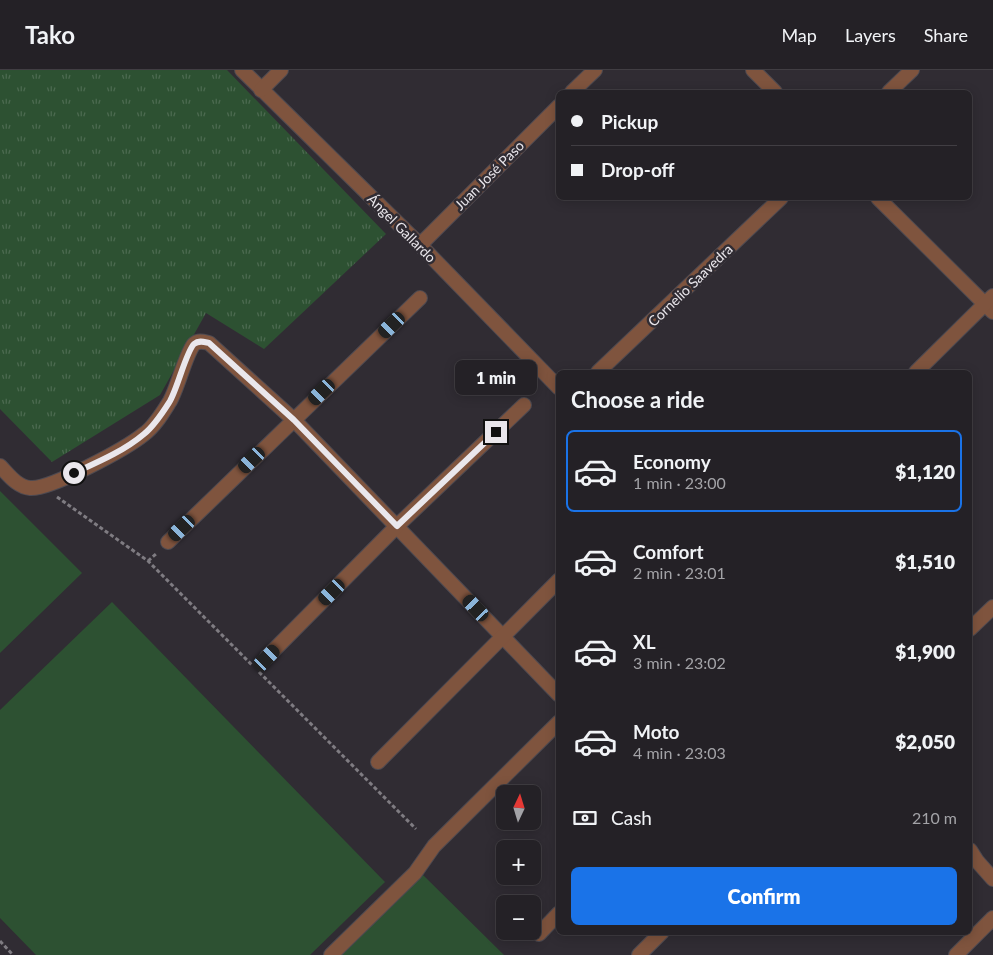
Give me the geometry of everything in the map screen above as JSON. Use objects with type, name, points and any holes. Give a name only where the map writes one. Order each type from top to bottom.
[{"type":"street","name":"Ángel Gallardo","points":[[242,70],[420,245],[556,385]]},
{"type":"street","points":[[261,90],[281,70]]},
{"type":"street","points":[[574,90],[595,70]]},
{"type":"street","points":[[753,70],[773,90]]},
{"type":"street","points":[[891,90],[912,70]]},
{"type":"street","name":"Juan José Paso","points":[[420,245],[556,109]]},
{"type":"street","name":"Cornelio Saavedra","points":[[600,370],[779,200]]},
{"type":"street","points":[[880,200],[990,304],[918,370]]},
{"type":"street","points":[[168,542],[420,298]]},
{"type":"street","points":[[0,466],[16,483],[30,488],[42,487],[105,459],[145,434],[171,399],[194,344],[201,341],[209,343],[294,420],[556,692]]},
{"type":"street","points":[[267,658],[397,526],[524,405]]},
{"type":"street","points":[[378,762],[556,583]]},
{"type":"street","points":[[972,627],[993,607]]},
{"type":"street","points":[[331,955],[416,873],[434,846],[556,725]]},
{"type":"street","points":[[972,853],[993,879]]},
{"type":"street","points":[[541,932],[556,916]]},
{"type":"street","points":[[956,955],[993,918]]},
{"type":"street","points":[[639,955],[659,935]]},
{"type":"path","points":[[42,487],[148,561],[416,829]]},
{"type":"path","points":[[0,941],[14,955]]},
{"type":"green space","points":[[0,70],[227,70],[386,234],[264,349],[206,313],[160,395],[52,462],[0,409]]},
{"type":"green space","points":[[0,491],[82,573],[0,653]]},
{"type":"green space","points":[[112,602],[385,882],[310,955],[36,955],[0,918],[0,710]]},
{"type":"green space","points":[[423,875],[504,955],[341,955]]},
{"type":"route","points":[[74,473],[105,459],[145,434],[171,399],[194,344],[201,341],[209,343],[294,420],[397,526],[496,432]]}]
